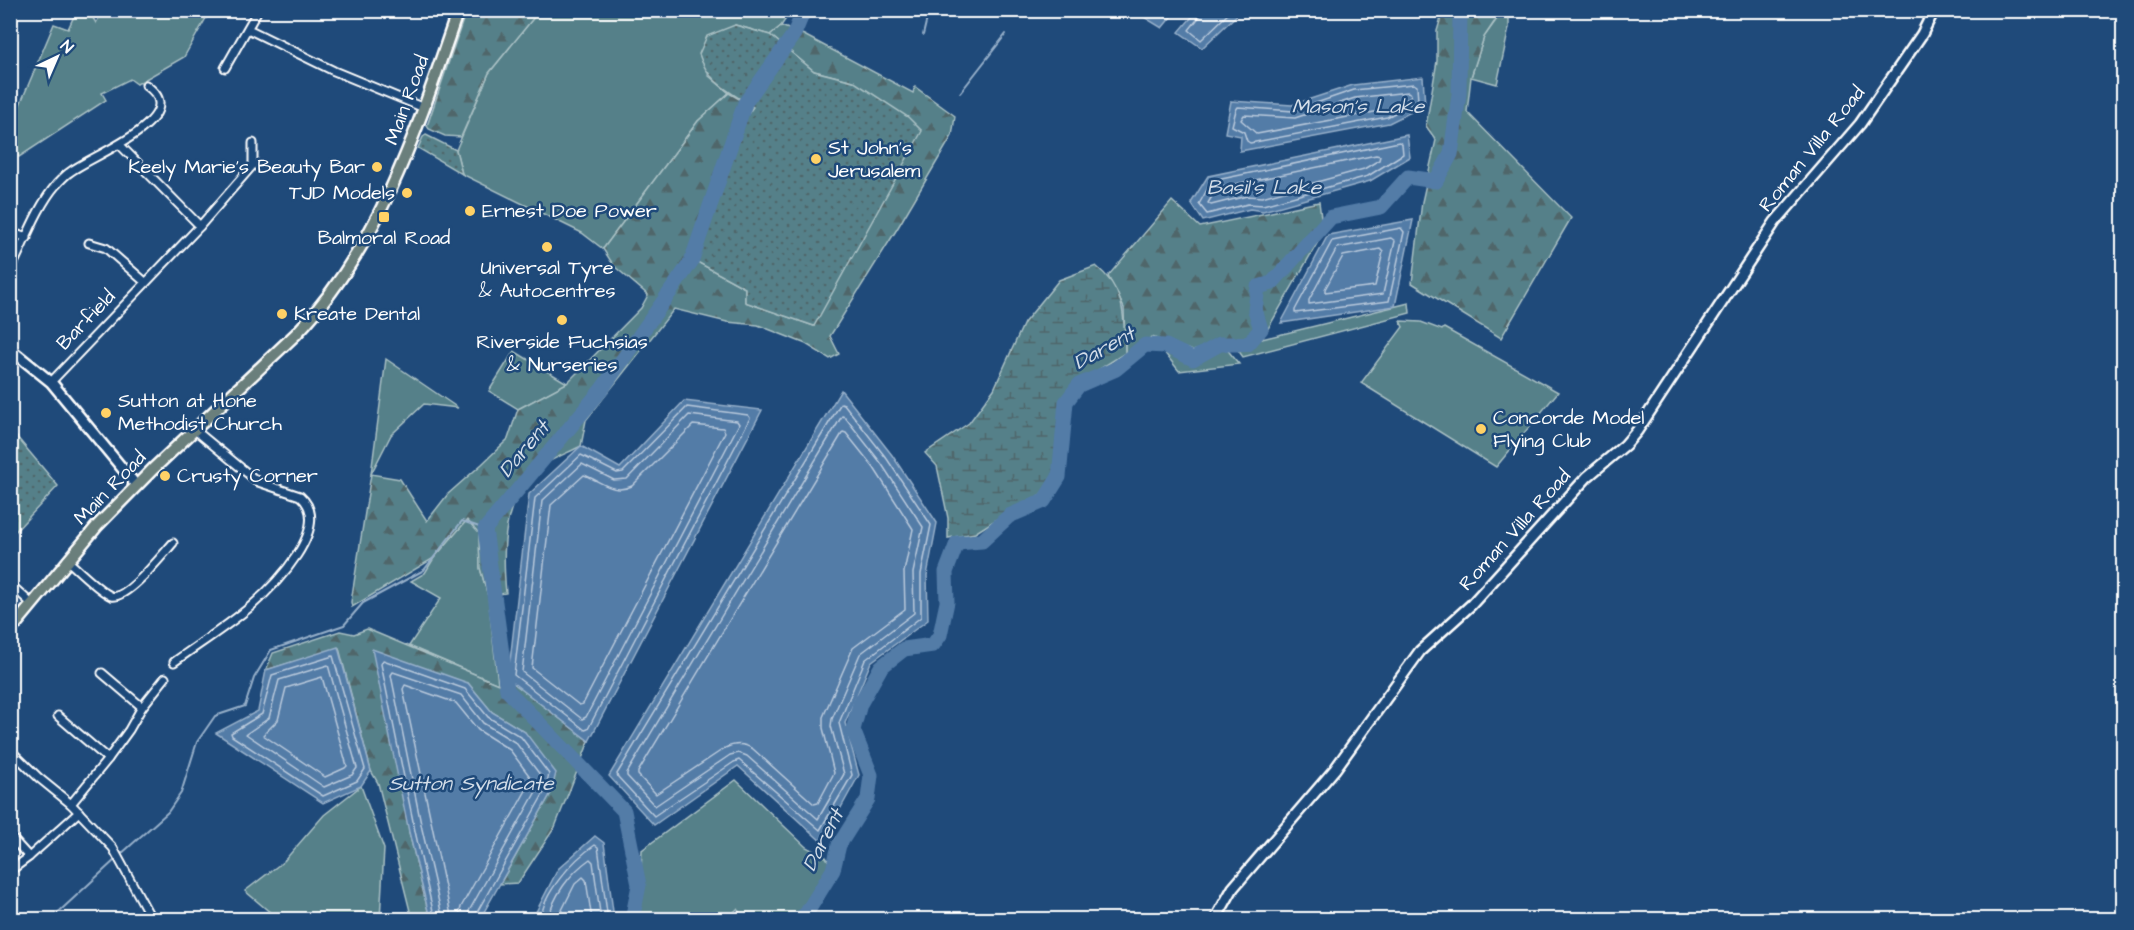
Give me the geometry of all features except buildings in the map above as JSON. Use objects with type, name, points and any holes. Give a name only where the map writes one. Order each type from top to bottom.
[{"type":"main road","name":"Main Road","points":[[10,631],[68,560],[136,485],[296,334],[331,292],[382,207],[405,159],[458,10]]},
{"type":"street","points":[[225,68],[258,10]]},
{"type":"street","name":"Roman Villa Road","points":[[1215,920],[1233,888],[1335,770],[1420,651],[1471,605],[1587,477],[1625,445],[1637,431],[1775,222],[1860,124],[1922,34],[1934,10]]},
{"type":"street","points":[[248,29],[334,71],[424,108]]},
{"type":"street","points":[[10,271],[55,186],[70,172],[120,145],[155,116],[159,104],[156,95],[146,85]]},
{"type":"street","name":"Barfield","points":[[51,382],[200,226],[253,165],[253,143]]},
{"type":"street","points":[[120,145],[200,226]]},
{"type":"street","points":[[10,232],[27,238]]},
{"type":"street","points":[[89,243],[106,248],[145,282]]},
{"type":"street","points":[[10,349],[51,382],[136,485]]},
{"type":"street","points":[[174,662],[250,606],[282,574],[304,542],[312,516],[300,496],[258,482],[195,430]]},
{"type":"street","points":[[68,560],[111,596],[118,596],[130,589],[173,543]]},
{"type":"street","points":[[10,584],[32,604]]},
{"type":"street","points":[[102,673],[142,707]]},
{"type":"street","points":[[71,804],[108,759],[142,707],[165,678]]},
{"type":"street","points":[[58,716],[108,759]]},
{"type":"street","points":[[10,750],[31,771],[71,804],[113,849],[148,918]]},
{"type":"street","points":[[10,872],[79,812]]},
{"type":"street","points":[[10,836],[29,857]]},
{"type":"green space","points":[[103,11],[210,11],[184,57],[137,84],[130,79],[102,93],[106,100],[19,157],[11,148],[11,126],[54,24],[68,29],[75,14],[84,17],[90,13],[96,23]]},
{"type":"green space","points":[[466,11],[539,11],[489,73],[461,137],[445,136],[427,126]]},
{"type":"green space","points":[[539,11],[791,11],[781,26],[770,35],[735,25],[708,75],[729,93],[698,121],[603,249],[582,233],[462,174],[456,150],[489,73]]},
{"type":"green space","points":[[1443,11],[1492,11],[1497,18],[1484,37],[1471,77],[1467,112],[1571,218],[1501,338],[1412,283],[1422,202],[1436,140],[1426,126],[1437,61],[1437,31]]},
{"type":"green space","points":[[1492,11],[1509,11],[1509,28],[1497,84],[1471,77],[1484,37],[1497,19]]},
{"type":"green space","name":"St John's Jerusalem","points":[[735,25],[770,35],[814,71],[853,81],[908,117],[922,131],[814,326],[745,302],[745,288],[688,257],[719,182],[732,137],[753,107],[720,85],[708,72],[699,54],[707,36]]},
{"type":"green space","points":[[781,26],[804,35],[913,93],[915,87],[955,116],[952,136],[830,336],[839,354],[830,359],[806,344],[758,325],[727,322],[674,309],[586,420],[581,446],[545,464],[524,483],[510,512],[507,528],[504,561],[506,593],[488,596],[480,568],[479,533],[467,520],[434,558],[352,607],[371,474],[400,479],[427,521],[448,494],[508,439],[518,409],[567,383],[641,308],[648,295],[614,266],[603,249],[698,121],[729,93],[753,107],[732,137],[719,182],[688,257],[745,288],[745,302],[814,326],[854,81],[814,71],[770,35]]},
{"type":"green space","points":[[426,135],[456,150],[462,174],[418,148]]},
{"type":"green space","points":[[1172,201],[1200,227],[1319,202],[1323,233],[1262,339],[1221,342],[1193,351],[1152,337],[1125,353],[1124,308],[1108,276]]},
{"type":"green space","points":[[1096,266],[1113,285],[1119,296],[1124,317],[1125,353],[1074,385],[1060,412],[1055,478],[1037,498],[1011,510],[975,533],[948,538],[948,518],[937,466],[925,453],[969,423],[994,389],[1024,323],[1059,280]]},
{"type":"green space","points":[[1409,303],[1410,313],[1243,357],[1232,342],[1262,339]]},
{"type":"green space","name":"Concorde Model Flying Club","points":[[1400,321],[1421,322],[1442,330],[1444,328],[1558,392],[1496,467],[1361,383],[1403,327]]},
{"type":"green space","points":[[1152,337],[1193,351],[1221,342],[1239,364],[1179,371]]},
{"type":"green space","points":[[514,351],[567,383],[518,409],[489,391]]},
{"type":"green space","points":[[386,359],[458,408],[424,404],[391,435],[371,474]]},
{"type":"green space","points":[[11,430],[58,486],[11,536]]},
{"type":"green space","points":[[467,520],[479,533],[480,568],[488,596],[498,684],[409,646],[441,598],[411,581],[425,573],[434,558]]},
{"type":"green space","points":[[367,629],[498,684],[508,679],[589,741],[555,827],[518,883],[500,884],[551,793],[525,732],[492,712],[468,683],[409,832],[430,919],[412,919],[378,783],[371,771],[339,648],[266,670],[273,653],[340,631],[354,634]]},
{"type":"green space","points":[[736,780],[806,847],[826,857],[831,865],[804,911],[793,919],[745,919],[737,909],[727,919],[639,919],[642,850]]},
{"type":"green space","points":[[361,786],[384,849],[380,919],[278,919],[245,891],[284,861],[324,815]]},
{"type":"water","points":[[1176,10],[1162,28],[1134,11]]},
{"type":"water","points":[[1197,11],[1241,11],[1202,48],[1179,32]]},
{"type":"water","name":"Mason's Lake","points":[[1423,77],[1425,105],[1389,123],[1240,151],[1241,136],[1225,133],[1231,101],[1292,105],[1353,85]]},
{"type":"water","name":"Basil's Lake","points":[[1407,135],[1410,157],[1370,181],[1263,211],[1250,209],[1203,221],[1191,203],[1208,176]]},
{"type":"water","points":[[1413,220],[1395,306],[1281,323],[1328,235]]},
{"type":"water","points":[[841,390],[892,455],[937,523],[927,575],[928,620],[871,662],[845,723],[859,775],[822,842],[738,766],[654,825],[609,776]]},
{"type":"water","points":[[684,401],[762,410],[589,741],[508,679],[529,494],[581,446],[620,468]]},
{"type":"water","points":[[338,647],[371,771],[361,786],[323,803],[216,733],[258,711],[266,670]]},
{"type":"water","name":"Sutton Syndicate","points":[[372,649],[468,683],[492,712],[525,732],[556,773],[551,793],[480,919],[430,919],[409,832]]},
{"type":"water","points":[[595,836],[604,843],[614,919],[535,919],[535,914],[558,869]]},
{"type":"waterway","name":"Darent","points":[[632,920],[639,885],[624,811],[507,690],[485,529],[602,389],[691,262],[745,103],[794,34],[804,10]]},
{"type":"waterway","points":[[923,35],[929,10]]},
{"type":"waterway","name":"Darent","points":[[797,920],[806,914],[833,870],[839,845],[868,799],[871,775],[853,730],[860,704],[881,667],[904,649],[933,645],[940,635],[947,602],[946,572],[957,543],[982,541],[1009,516],[1044,501],[1059,477],[1066,402],[1079,385],[1116,369],[1145,345],[1166,346],[1193,359],[1220,344],[1248,344],[1261,329],[1255,310],[1258,287],[1272,283],[1331,217],[1381,207],[1408,177],[1436,181],[1451,154],[1459,94],[1460,10]]},
{"type":"waterway","points":[[960,93],[1006,34]]},
{"type":"waterway","points":[[120,855],[168,812],[181,793],[197,742],[215,716],[245,706],[254,678],[271,650],[344,625],[363,603],[424,570],[462,521],[485,529]]},
{"type":"waterway","points":[[50,920],[116,859]]},
{"type":"place","name":"St John's Jerusalem","points":[[816,159]]},
{"type":"place","name":"Keely Marie's Beauty Bar","points":[[377,167]]},
{"type":"place","name":"TJD Models","points":[[407,193]]},
{"type":"place","name":"Ernest Doe Power","points":[[470,211]]},
{"type":"place","name":"Balmoral Road","points":[[384,217]]},
{"type":"place","name":"Universal Tyre & Autocentres","points":[[547,247]]},
{"type":"place","name":"Kreate Dental","points":[[282,314]]},
{"type":"place","name":"Riverside Fuchsias & Nurseries","points":[[562,320]]},
{"type":"place","name":"Sutton at Hone Methodist Church","points":[[106,413]]},
{"type":"place","name":"Concorde Model Flying Club","points":[[1481,429]]},
{"type":"place","name":"Crusty Corner","points":[[165,476]]}]
